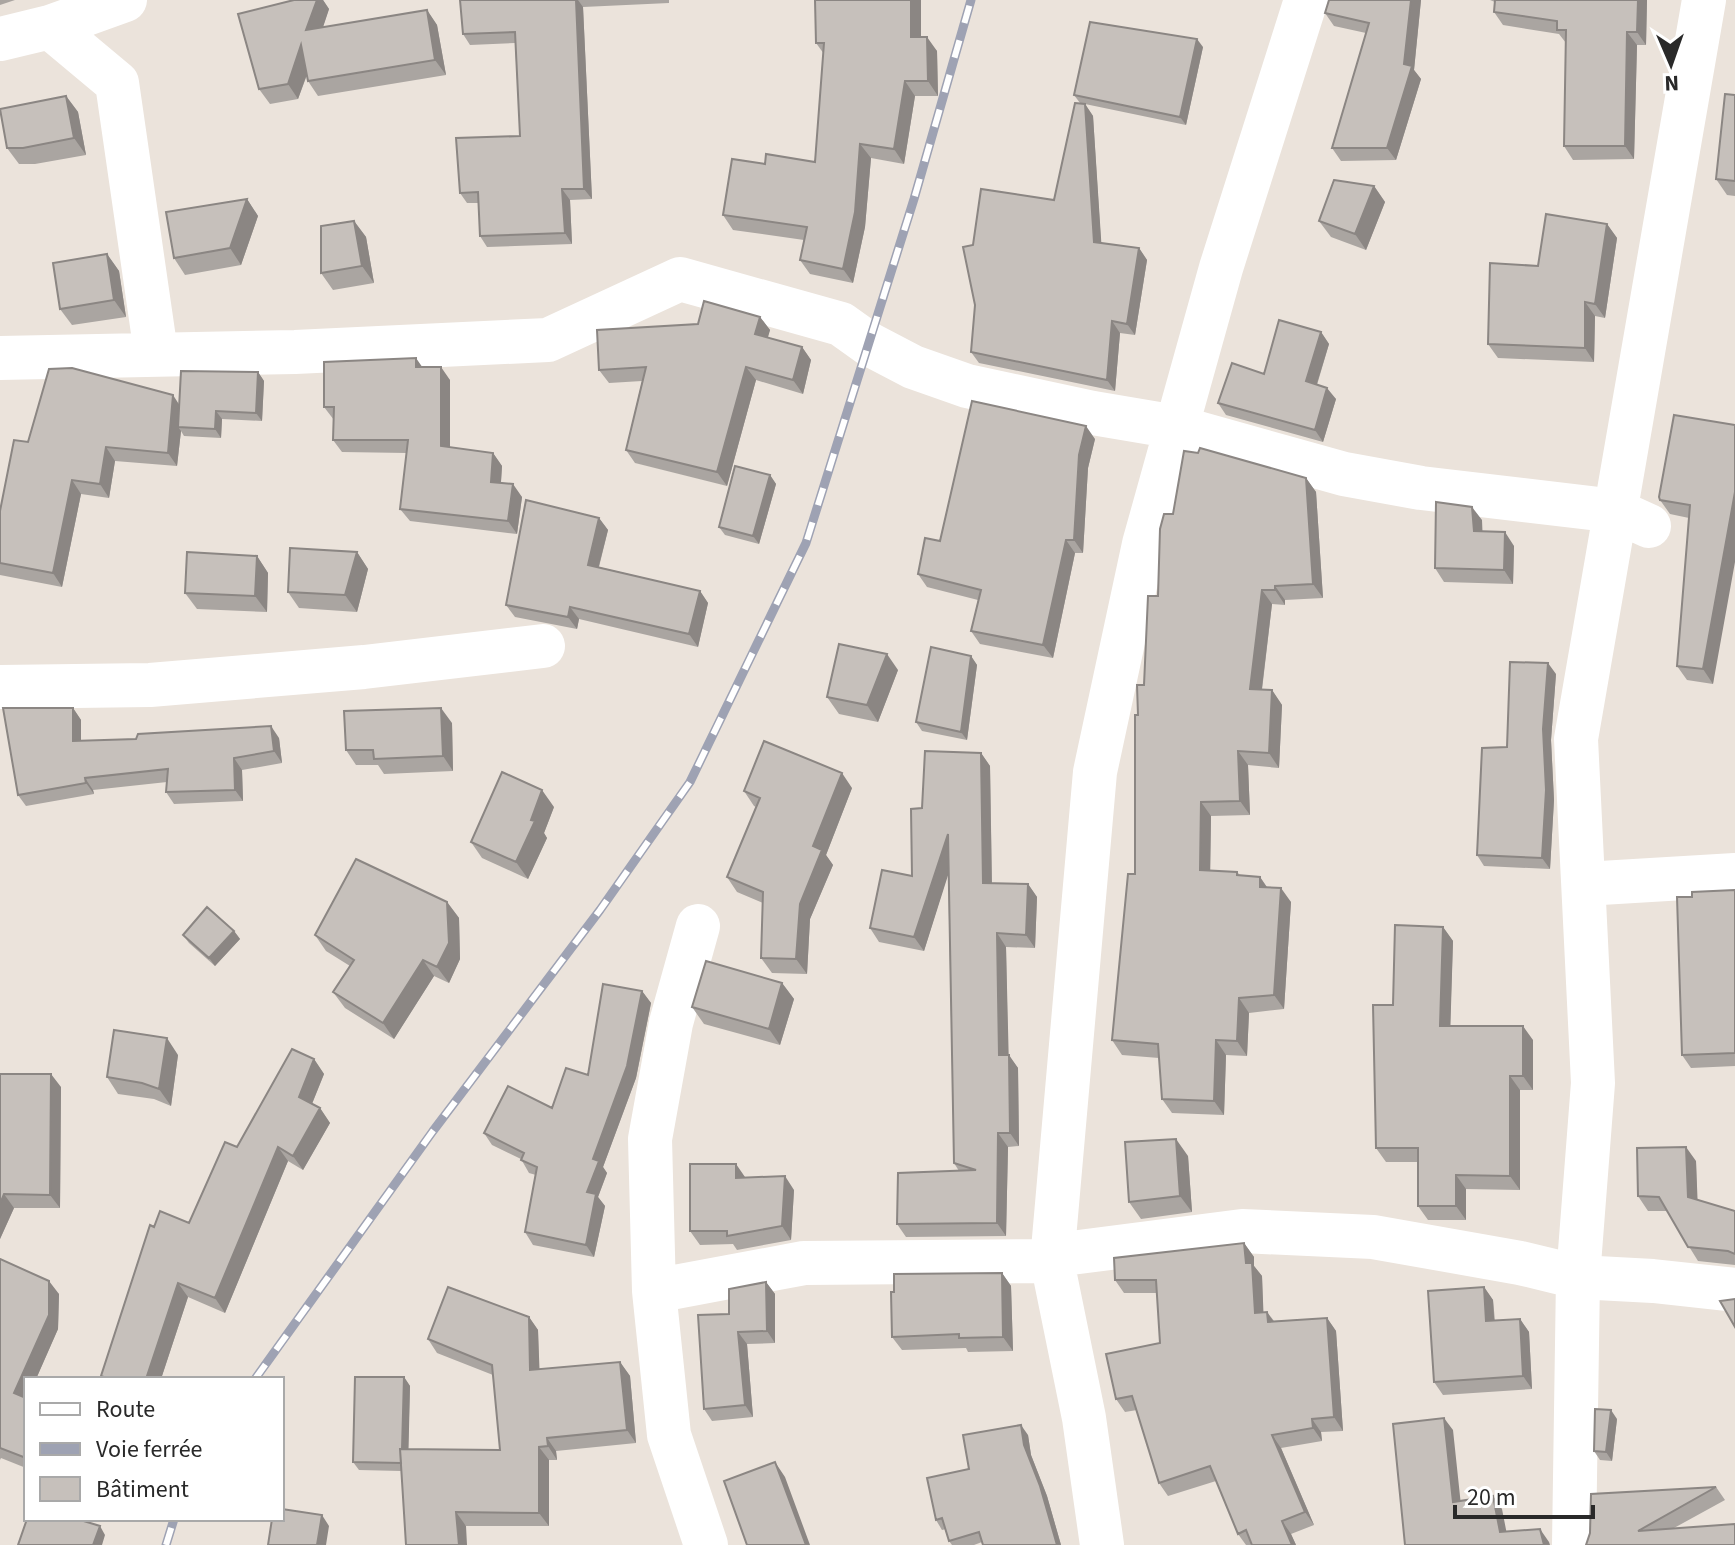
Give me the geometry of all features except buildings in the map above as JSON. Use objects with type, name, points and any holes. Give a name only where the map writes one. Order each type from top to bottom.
[{"type":"street","points":[[0,39],[50,27],[125,0]]},
{"type":"street","points":[[1102,1545],[1084,1418],[1052,1261],[1095,772],[1144,544],[1221,268],[1306,0]]},
{"type":"street","points":[[1574,1545],[1578,1277],[1593,1083],[1576,739],[1632,519],[1704,0]]},
{"type":"street","points":[[50,27],[117,83],[156,353]]},
{"type":"street","points":[[0,358],[295,352],[548,340],[680,279],[841,324],[869,344],[913,367],[967,386],[1176,427],[1344,474],[1632,519]]},
{"type":"street","points":[[0,687],[150,685],[364,667],[543,646]]},
{"type":"street","points":[[1584,884],[1735,875]]},
{"type":"street","points":[[698,926],[671,1023],[650,1139],[654,1291],[669,1435],[706,1545]]},
{"type":"street","points":[[654,1291],[804,1263],[1052,1261],[1071,1253],[1242,1231],[1373,1237],[1520,1263],[1578,1277],[1735,1290]]},
{"type":"railway","points":[[256,1377],[433,1131],[600,910],[690,782],[806,543],[914,199],[971,0]]},
{"type":"railway","points":[[166,1545],[173,1521]]}]
